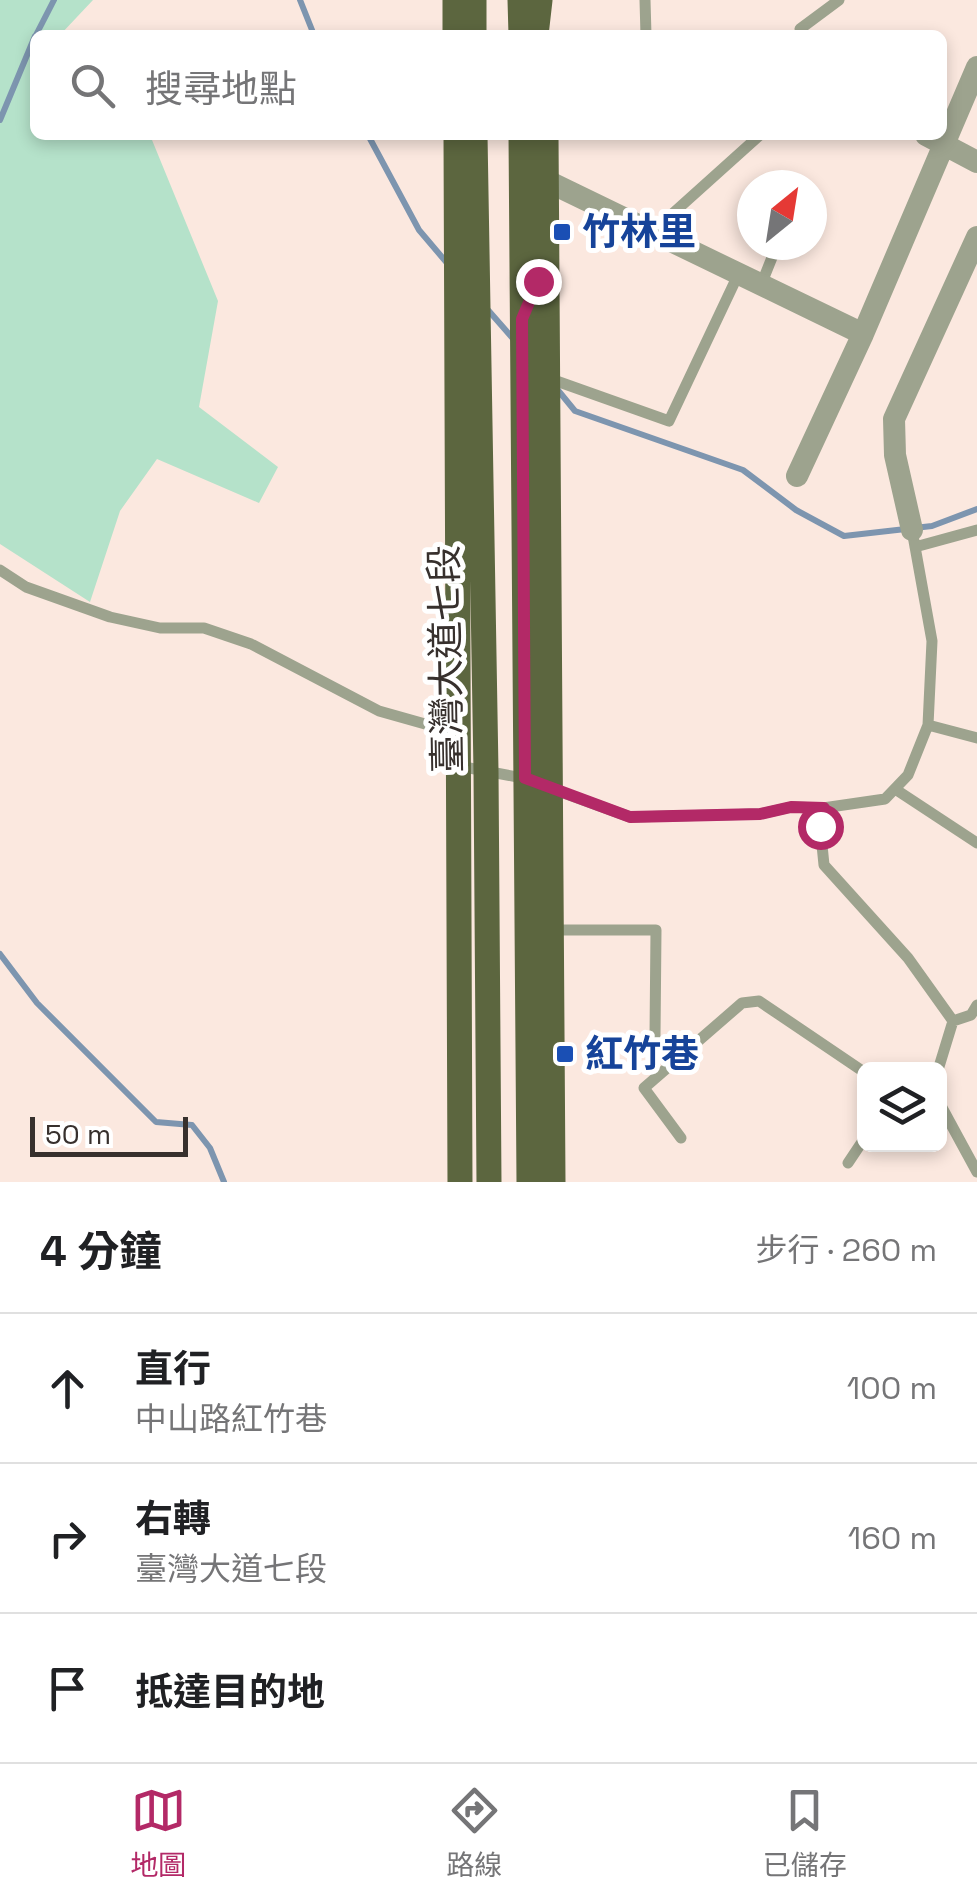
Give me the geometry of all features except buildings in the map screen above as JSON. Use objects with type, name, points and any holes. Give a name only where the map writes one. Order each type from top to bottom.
[{"type":"main road","points":[[455,0],[455,30]]},
{"type":"main road","points":[[474,0],[474,30]]},
{"type":"main road","points":[[520,0],[520,30]]},
{"type":"main road","points":[[537,30],[541,0]]},
{"type":"main road","points":[[541,0],[544,30]]},
{"type":"main road","name":"臺灣大道七段","points":[[456,140],[460,1182]]},
{"type":"main road","name":"臺灣大道七段","points":[[475,140],[489,1182]]},
{"type":"main road","name":"臺灣大道七段","points":[[521,140],[529,1182]]},
{"type":"main road","name":"臺灣大道七段","points":[[522,319],[538,281],[536,140]]},
{"type":"main road","points":[[546,140],[553,1182]]},
{"type":"street","points":[[947,119],[977,67]]},
{"type":"street","points":[[798,476],[863,334],[935,140],[977,162]]},
{"type":"street","points":[[547,180],[863,334]]},
{"type":"street","points":[[914,539],[895,455],[894,418],[976,241]]},
{"type":"lane","points":[[646,0],[646,30]]},
{"type":"lane","points":[[801,30],[839,0]]},
{"type":"lane","points":[[651,234],[754,140]]},
{"type":"lane","points":[[761,285],[772,260]]},
{"type":"lane","points":[[548,378],[669,422],[738,275]]},
{"type":"lane","points":[[459,766],[525,778],[630,817],[760,814],[791,807],[824,808],[885,800],[908,775],[928,724],[932,642],[914,539],[977,530]]},
{"type":"lane","points":[[0,570],[26,587],[110,617],[160,628],[204,628],[251,644],[379,711],[460,734]]},
{"type":"lane","points":[[928,724],[977,738]]},
{"type":"lane","points":[[895,789],[977,843]]},
{"type":"lane","points":[[824,808],[820,826],[824,865],[929,984],[953,1021],[940,1062]]},
{"type":"lane","points":[[552,930],[656,930],[655,1036]]},
{"type":"lane","points":[[681,1138],[644,1088],[742,1002],[758,1001],[857,1067]]},
{"type":"lane","points":[[953,1021],[971,1015],[977,1006]]},
{"type":"lane","points":[[947,1117],[977,1172]]},
{"type":"lane","points":[[848,1164],[857,1150]]},
{"type":"green space","points":[[0,0],[93,0],[65,30],[30,30],[30,140],[152,140],[218,301],[199,407],[278,467],[259,503],[157,459],[120,511],[90,602],[0,544]]},
{"type":"waterway","points":[[39,30],[54,0]]},
{"type":"waterway","points":[[300,0],[312,30]]},
{"type":"waterway","points":[[0,120],[30,48]]},
{"type":"waterway","points":[[371,140],[419,230],[447,263]]},
{"type":"waterway","points":[[488,310],[516,342]]},
{"type":"waterway","points":[[557,389],[575,411],[743,470],[796,510],[844,536],[932,526],[977,509]]},
{"type":"waterway","points":[[0,954],[37,1003],[156,1122],[192,1125],[210,1148],[224,1182]]},
{"type":"place","name":"竹林里","points":[[562,232]]},
{"type":"place","name":"紅竹巷","points":[[565,1054]]},
{"type":"route","points":[[538,281],[522,319],[525,778],[630,817],[760,814],[791,807],[824,808],[820,826]]}]
